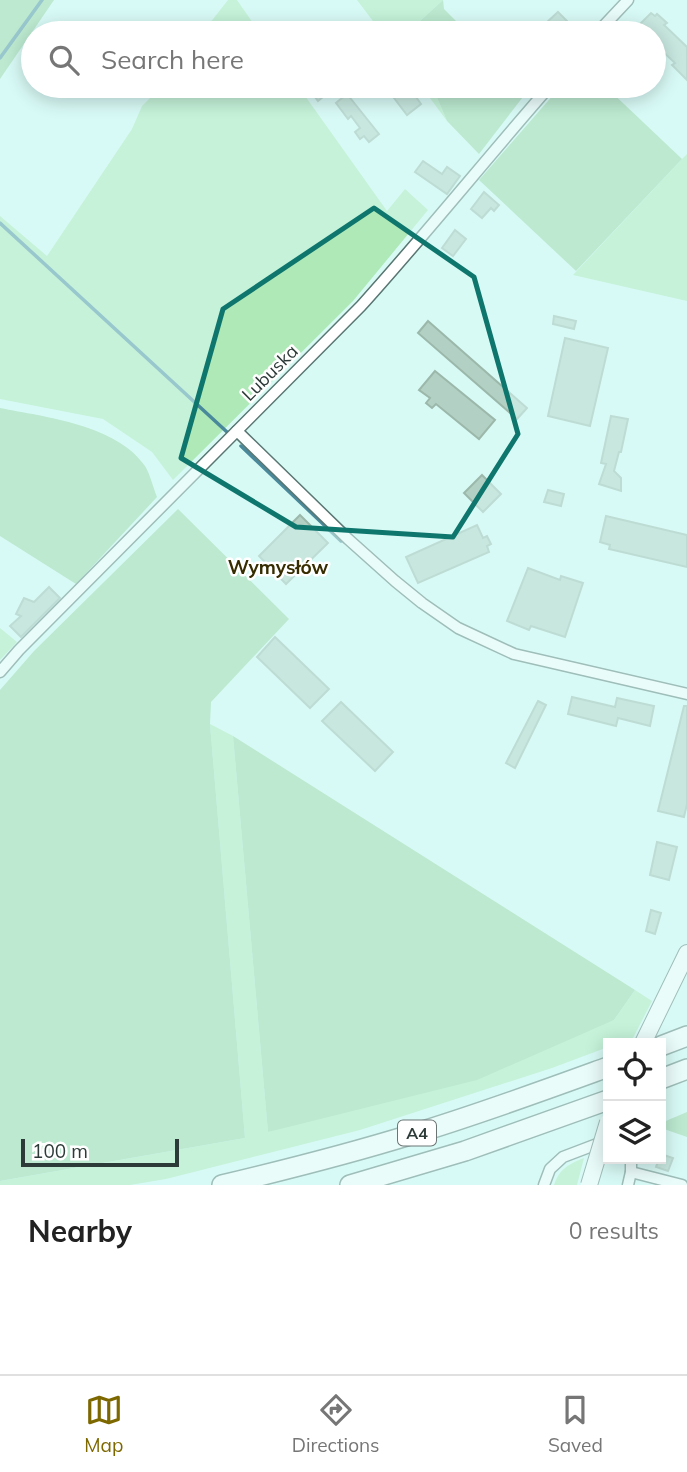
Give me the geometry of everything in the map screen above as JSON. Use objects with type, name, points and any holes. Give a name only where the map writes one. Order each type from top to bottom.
[{"type":"highway","points":[[666,1044],[687,1036]]},
{"type":"highway","name":"A4","points":[[222,1185],[409,1135],[603,1069]]},
{"type":"highway","points":[[666,1077],[687,1069]]},
{"type":"highway","name":"A4","points":[[349,1185],[465,1151],[605,1101]]},
{"type":"main road","points":[[646,1038],[687,953]]},
{"type":"main road","points":[[589,1185],[603,1139]]},
{"type":"street","points":[[608,21],[628,0]]},
{"type":"street","name":"Lubuska","points":[[0,671],[361,306],[539,98]]},
{"type":"street","points":[[237,431],[376,565],[422,603],[458,628],[514,654],[687,694]]},
{"type":"street","points":[[544,1185],[550,1169],[563,1157],[603,1141]]},
{"type":"street","points":[[628,1185],[631,1164]]},
{"type":"street","points":[[631,1172],[682,1185]]},
{"type":"highlighted area","points":[[374,208],[474,277],[518,434],[453,537],[296,527],[181,458],[223,309]]},
{"type":"green space","points":[[0,0],[54,0],[40,21],[21,21],[21,48],[0,79]]},
{"type":"green space","points":[[228,0],[237,0],[252,21],[211,21]]},
{"type":"green space","points":[[357,0],[443,0],[420,21],[373,21]]},
{"type":"green space","points":[[443,0],[444,9],[456,21],[420,21]]},
{"type":"green space","points":[[150,98],[307,98],[387,211],[405,189],[428,210],[353,301],[173,480],[152,452],[103,419],[0,399],[0,216],[47,256],[132,129],[142,106]]},
{"type":"green space","points":[[430,98],[437,98],[447,121]]},
{"type":"green space","points":[[437,98],[522,98],[479,154],[447,121]]},
{"type":"green space","points":[[551,98],[618,98],[682,159],[576,271],[479,180]]},
{"type":"green space","points":[[687,154],[687,301],[573,275],[682,159]]},
{"type":"green space","points":[[0,408],[58,419],[99,432],[133,452],[145,466],[157,497],[76,584],[0,536]]},
{"type":"green space","points":[[178,509],[289,619],[211,702],[210,724],[245,1138],[0,1181],[0,690],[34,651]]},
{"type":"green space","points":[[0,628],[17,642],[0,660]]},
{"type":"green space","points":[[210,724],[233,736],[268,1132],[614,1020],[635,990],[652,1001],[633,1038],[603,1038],[603,1049],[360,1130],[166,1179],[130,1185],[0,1185],[0,1181],[245,1138]]},
{"type":"green space","points":[[233,736],[635,990],[614,1020],[477,1080],[268,1132]]},
{"type":"green space","points":[[687,1112],[687,1137],[666,1130],[666,1121]]},
{"type":"green space","points":[[584,1158],[577,1185],[554,1185],[565,1168]]},
{"type":"building","points":[[558,12],[567,21],[548,21]]},
{"type":"building","points":[[651,13],[655,16],[657,14],[665,21],[643,21]]},
{"type":"building","points":[[666,27],[687,47],[687,80],[672,65],[675,63],[666,54]]},
{"type":"building","points":[[342,98],[350,98],[379,134],[369,142],[364,136],[360,139],[355,132],[360,128],[351,116],[348,119],[336,103]]},
{"type":"building","points":[[394,98],[417,98],[421,104],[407,115]]},
{"type":"building","points":[[423,161],[442,174],[447,167],[460,176],[447,194],[415,172]]},
{"type":"building","points":[[484,192],[499,205],[494,211],[491,208],[482,218],[471,209]]},
{"type":"building","points":[[455,230],[466,239],[453,256],[442,248]]},
{"type":"building","points":[[554,316],[576,321],[574,329],[553,324]]},
{"type":"building","points":[[428,321],[527,408],[517,419],[418,333]]},
{"type":"building","points":[[565,338],[608,348],[590,426],[548,416]]},
{"type":"building","points":[[435,371],[495,420],[479,439],[436,404],[432,408],[426,403],[430,398],[419,390]]},
{"type":"building","points":[[611,416],[628,419],[614,471],[621,478],[621,491],[599,484],[606,464],[601,463]]},
{"type":"building","points":[[482,475],[501,494],[483,512],[464,493]]},
{"type":"building","points":[[548,490],[564,494],[561,506],[544,502]]},
{"type":"building","points":[[300,515],[328,543],[286,584],[259,556]]},
{"type":"building","points":[[606,516],[687,535],[687,567],[609,549],[610,545],[600,542]]},
{"type":"building","points":[[477,525],[483,538],[487,536],[491,544],[487,546],[489,552],[418,583],[406,557]]},
{"type":"building","points":[[528,568],[560,580],[561,576],[583,583],[565,637],[531,626],[529,630],[507,621]]},
{"type":"building","points":[[49,587],[60,598],[21,637],[10,626],[21,616],[16,614],[24,598],[34,602]]},
{"type":"building","points":[[275,637],[329,689],[310,708],[257,657]]},
{"type":"building","points":[[572,697],[615,707],[617,698],[654,706],[650,726],[618,718],[616,726],[568,714]]},
{"type":"building","points":[[538,701],[546,705],[515,768],[506,763]]},
{"type":"building","points":[[341,702],[393,752],[375,771],[322,721]]},
{"type":"building","points":[[684,706],[687,706],[687,804],[684,817],[658,811]]},
{"type":"building","points":[[657,842],[677,847],[669,880],[650,875]]},
{"type":"building","points":[[651,910],[661,913],[655,934],[646,931]]},
{"type":"building","points":[[666,1156],[673,1158],[668,1171],[656,1167],[657,1164],[666,1164]]},
{"type":"waterway","points":[[27,21],[42,0]]},
{"type":"waterway","points":[[0,58],[21,29]]},
{"type":"waterway","points":[[0,223],[227,432]]},
{"type":"waterway","points":[[241,446],[341,541]]},
{"type":"district","name":"Wymysłów","points":[[278,567]]}]
